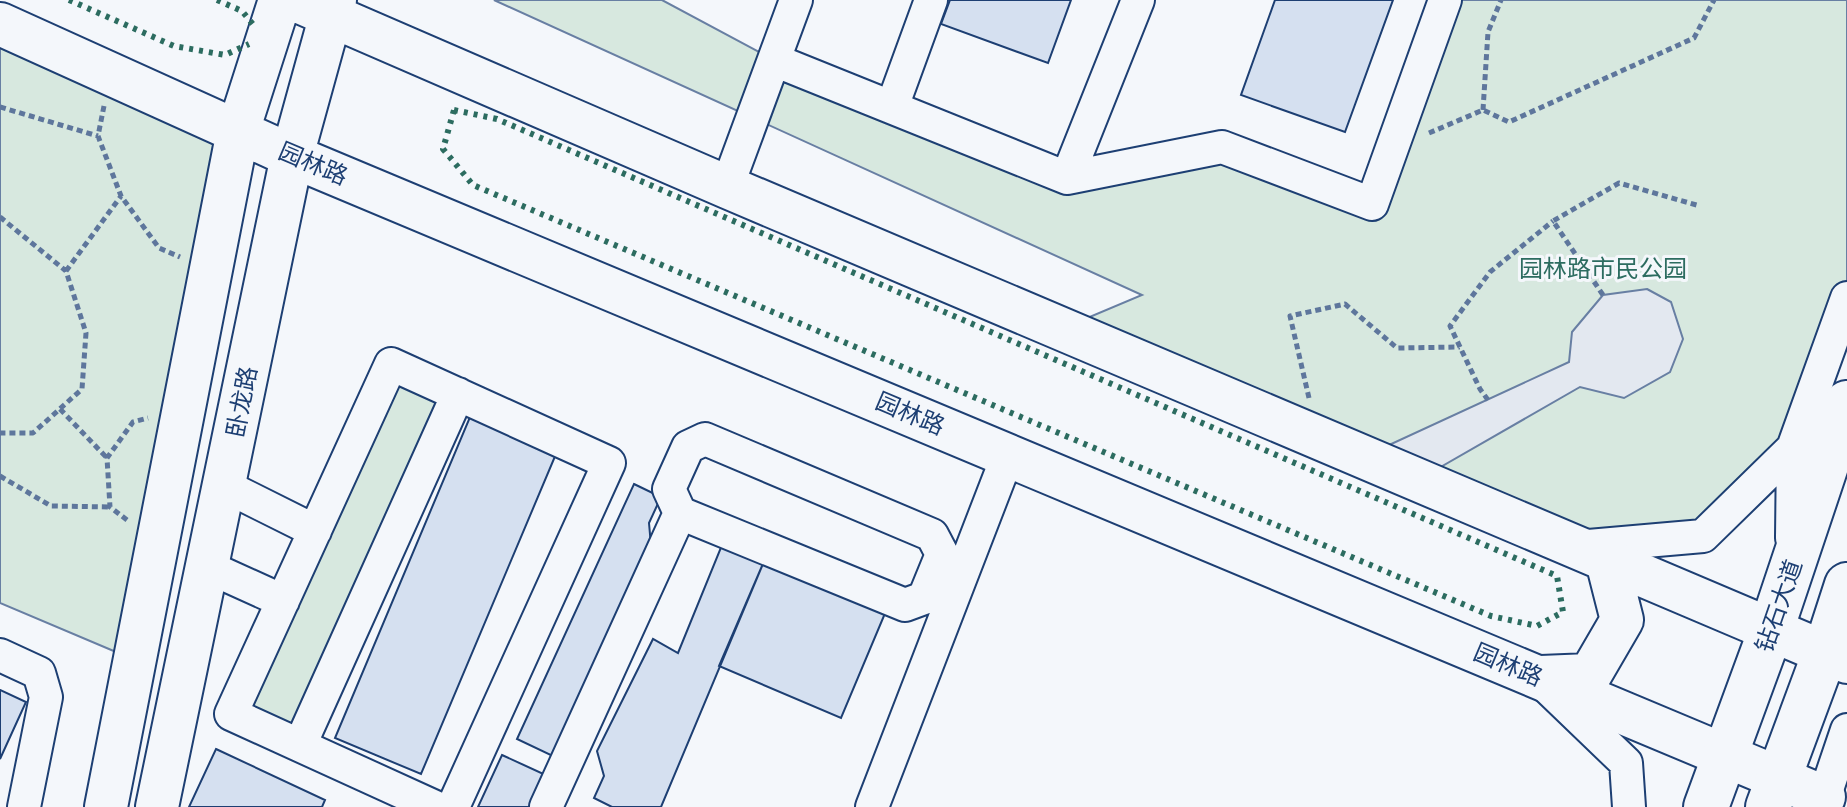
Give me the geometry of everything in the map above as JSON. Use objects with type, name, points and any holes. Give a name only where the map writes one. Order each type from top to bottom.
[{"type":"highway","name":"钻石大道","points":[[1706,807],[1771,630],[1847,403]]},
{"type":"highway","points":[[1774,792],[1836,658],[1844,601]]},
{"type":"main road","points":[[106,807],[238,131],[280,0]]},
{"type":"main road","points":[[320,5],[727,187],[1836,658]]},
{"type":"main road","name":"卧龙路","points":[[157,807],[225,486],[320,5]]},
{"type":"main road","name":"园林路","points":[[0,24],[292,156],[1725,755],[1774,792],[1822,802]]},
{"type":"main road","points":[[1536,677],[1590,675],[1622,620],[1591,554]]},
{"type":"street","points":[[727,187],[796,0]]},
{"type":"street","points":[[892,107],[931,0]]},
{"type":"street","points":[[1067,178],[1138,0]]},
{"type":"street","points":[[774,60],[1067,178],[1222,147],[1372,204],[1445,0]]},
{"type":"street","points":[[1792,569],[1793,448],[1847,298]]},
{"type":"street","points":[[435,807],[231,714],[391,364],[609,463],[453,807]]},
{"type":"street","points":[[300,745],[458,394]]},
{"type":"street","points":[[705,439],[932,535],[948,575],[924,598],[905,605],[680,513],[669,489],[688,447],[705,439]]},
{"type":"street","points":[[1591,554],[1703,536],[1793,448]]},
{"type":"street","points":[[872,807],[948,575],[1008,455]]},
{"type":"street","points":[[225,486],[315,531]]},
{"type":"street","points":[[546,807],[680,513]]},
{"type":"street","points":[[208,567],[283,601]]},
{"type":"street","points":[[0,655],[39,673],[46,697],[24,807]]},
{"type":"street","points":[[1536,677],[1626,763],[1629,807]]},
{"type":"street","points":[[1822,802],[1847,730]]},
{"type":"path","points":[[1483,110],[1488,32],[1501,0]]},
{"type":"path","points":[[1391,149],[1483,110],[1509,122],[1694,38],[1714,0]]},
{"type":"path","points":[[111,74],[98,136],[121,196],[159,248],[211,270]]},
{"type":"path","points":[[0,107],[98,136]]},
{"type":"path","points":[[1488,400],[1450,326],[1490,272],[1553,221],[1619,183],[1700,206]]},
{"type":"path","points":[[66,271],[121,196]]},
{"type":"path","points":[[0,217],[66,271],[86,333],[82,389],[33,433],[0,433]]},
{"type":"path","points":[[1553,221],[1603,295]]},
{"type":"path","points":[[1318,438],[1290,316],[1345,304],[1397,348],[1460,347]]},
{"type":"path","points":[[60,409],[107,458]]},
{"type":"path","points":[[110,507],[107,458],[133,422],[184,410]]},
{"type":"path","points":[[0,476],[51,506],[110,507],[158,543]]},
{"type":"green space","name":"园林路市民公园","points":[[494,0],[662,0],[774,60],[1067,178],[1212,149],[1371,204],[1445,0],[1847,0],[1847,298],[1793,448],[1703,536],[1575,547],[1061,329],[1142,295]]},
{"type":"green space","points":[[0,24],[238,131],[135,660],[0,603]]},
{"type":"green space","points":[[391,364],[458,394],[300,745],[231,714]]},
{"type":"shaded area","points":[[1647,289],[1671,302],[1683,339],[1670,372],[1624,398],[1580,387],[1418,480],[1363,457],[1569,362],[1572,332],[1603,295]]},
{"type":"building","points":[[950,0],[1071,0],[1048,63],[941,24]]},
{"type":"building","points":[[1275,0],[1393,0],[1345,132],[1241,95]]},
{"type":"building","points":[[470,417],[556,454],[421,774],[335,738]]},
{"type":"building","points":[[634,484],[661,497],[649,523],[652,557],[559,759],[517,739]]},
{"type":"building","points":[[724,540],[765,559],[661,807],[612,807],[594,798],[604,776],[597,751],[653,639],[678,653]]},
{"type":"building","points":[[765,559],[886,611],[841,718],[719,666]]},
{"type":"building","points":[[0,690],[26,702],[0,759]]},
{"type":"building","points":[[216,749],[325,800],[322,807],[189,807]]},
{"type":"building","points":[[502,755],[550,777],[536,807],[478,807]]},
{"type":"hedge","points":[[69,0],[174,46],[225,55],[249,44]]},
{"type":"hedge","points":[[217,0],[242,11],[256,28]]},
{"type":"hedge","points":[[454,110],[497,119],[1557,576],[1563,612],[1537,626],[1491,616],[473,185],[443,149],[454,110]]}]
